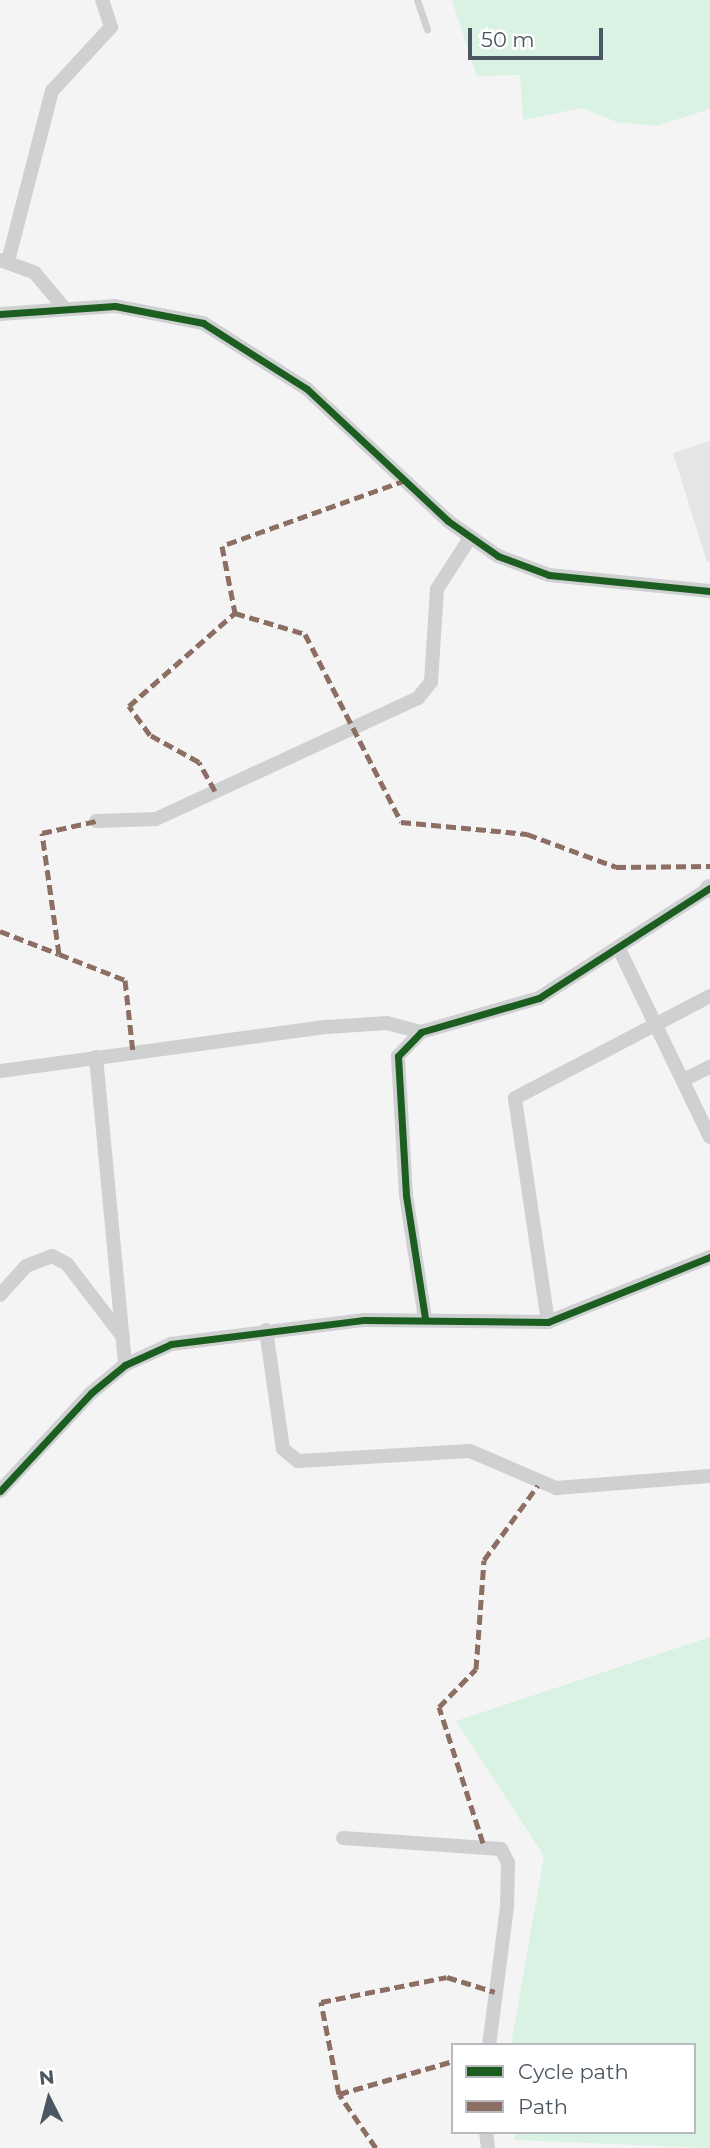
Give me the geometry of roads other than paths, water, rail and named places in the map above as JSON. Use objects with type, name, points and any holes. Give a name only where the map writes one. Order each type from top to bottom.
[{"type":"street","points":[[65,309],[35,274],[4,260],[52,91],[111,27],[102,0]]},
{"type":"street","points":[[0,314],[65,309],[154,310],[203,323],[253,350],[307,389],[470,538],[549,575],[710,591]]},
{"type":"street","points":[[96,821],[156,819],[418,698],[431,682],[437,589],[470,538]]},
{"type":"street","points":[[0,1071],[370,1023],[421,1032],[539,998],[710,888]]},
{"type":"street","points":[[619,949],[710,1137]]},
{"type":"street","points":[[548,1322],[515,1098],[710,996]]},
{"type":"street","points":[[421,1032],[398,1056],[394,1076],[425,1318]]},
{"type":"street","points":[[96,1057],[125,1365]]},
{"type":"street","points":[[683,1080],[710,1067]]},
{"type":"street","points":[[0,1295],[26,1266],[52,1256],[67,1264],[123,1338]]},
{"type":"street","points":[[0,1491],[125,1365],[171,1344],[266,1330],[425,1318],[482,1325],[548,1322],[710,1257]]},
{"type":"street","points":[[266,1330],[283,1449],[298,1461],[470,1451],[556,1488],[710,1476]]},
{"type":"street","points":[[343,1838],[501,1849],[508,1863],[507,1907],[489,2043]]},
{"type":"lane","points":[[418,0],[427,29]]}]
